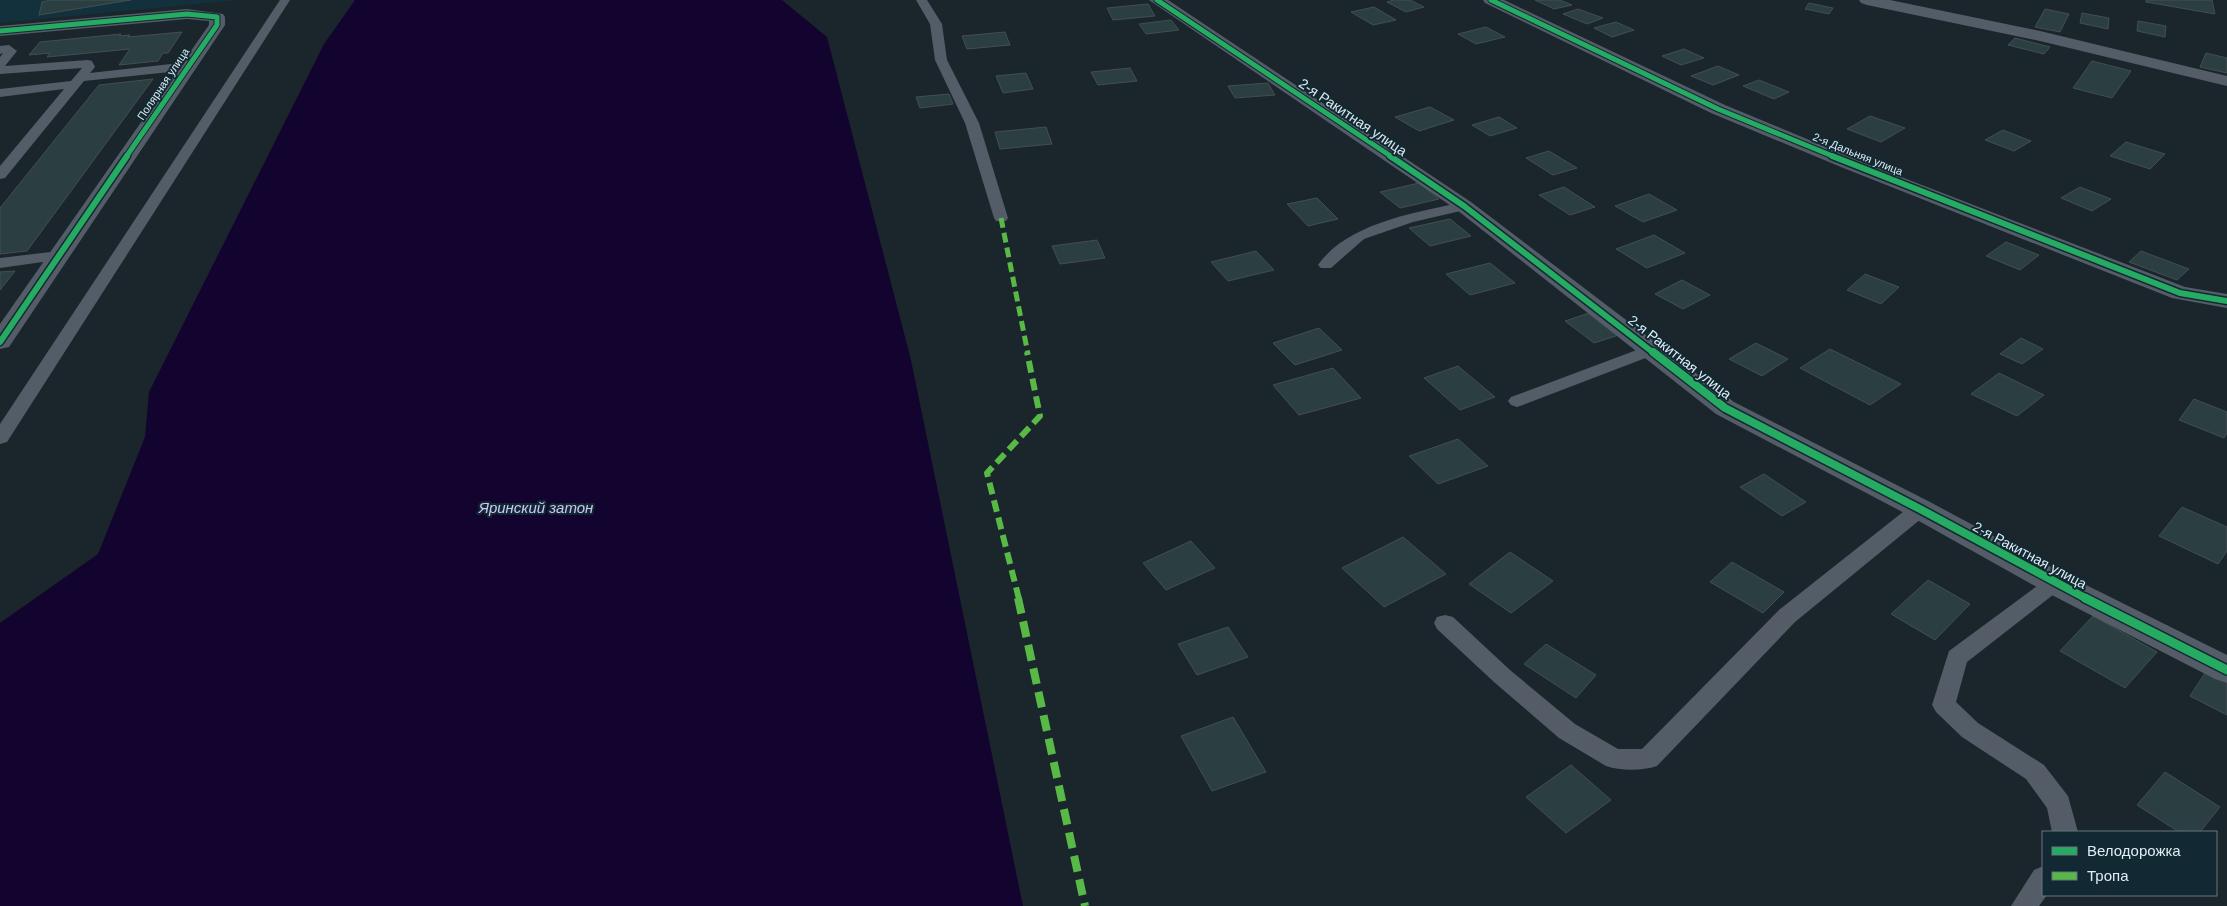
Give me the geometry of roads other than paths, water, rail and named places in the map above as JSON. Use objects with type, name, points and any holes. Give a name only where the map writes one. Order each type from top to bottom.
[{"type":"street","name":"2-я Ракитная улица","points":[[1157,0],[1464,206],[1725,408],[1920,508],[2054,584],[2227,670]]},
{"type":"street","name":"2-я Дальняя улица","points":[[1492,0],[1718,109],[1848,163],[2180,293],[2227,301]]},
{"type":"street","points":[[1867,0],[2040,36],[2227,81]]},
{"type":"street","name":"Полярная улица","points":[[0,31],[187,14],[216,17],[218,25],[0,342]]},
{"type":"lane","points":[[0,438],[285,0]]},
{"type":"lane","points":[[921,0],[936,24],[941,60],[972,123],[1001,218]]},
{"type":"lane","points":[[0,50],[9,49],[11,51],[0,64]]},
{"type":"lane","points":[[0,70],[88,64],[90,67],[0,175]]},
{"type":"lane","points":[[0,93],[189,66]]},
{"type":"lane","points":[[1326,265],[1359,236],[1408,219],[1464,206]]},
{"type":"lane","points":[[0,263],[59,256]]},
{"type":"lane","points":[[1517,401],[1650,350]]},
{"type":"lane","points":[[1445,622],[1502,676],[1567,731],[1615,759],[1648,759],[1787,616],[1920,508]]},
{"type":"lane","points":[[2054,584],[1957,657],[1944,705],[1970,730],[2035,772],[2059,804],[2065,831]]},
{"type":"lane","points":[[2024,906],[2042,879]]},
{"type":"water","name":"Яринский затон","points":[[355,0],[782,0],[827,37],[911,360],[1023,906],[0,906],[0,623],[98,554],[145,437],[149,392],[324,44]]}]
